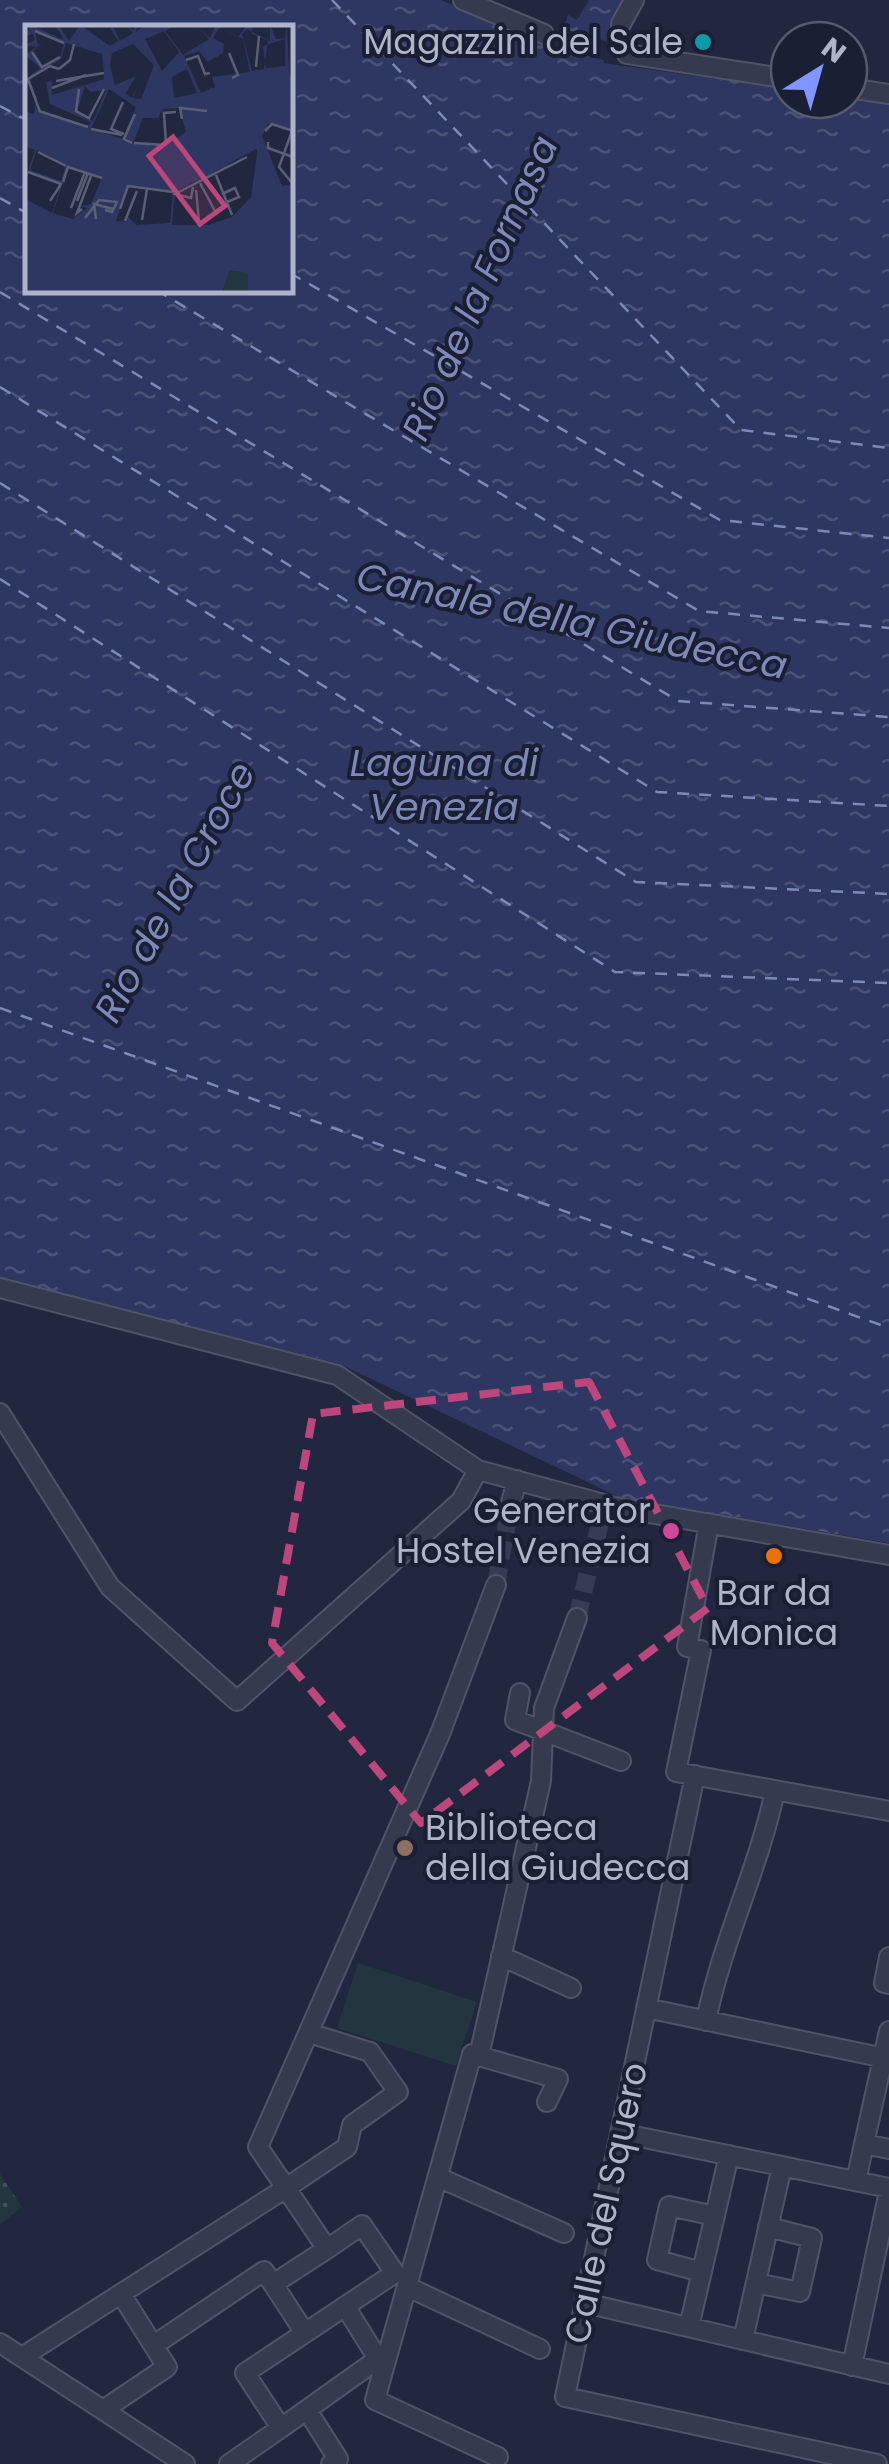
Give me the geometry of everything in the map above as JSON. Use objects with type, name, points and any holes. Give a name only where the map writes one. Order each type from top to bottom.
[{"type":"street","points":[[463,0],[544,34]]},
{"type":"street","points":[[620,24],[634,0]]},
{"type":"street","points":[[628,54],[769,75]]},
{"type":"street","points":[[0,1288],[337,1376],[478,1470],[603,1512],[709,1523],[889,1555]]},
{"type":"street","points":[[0,1413],[110,1587],[237,1700],[461,1501],[478,1470]]},
{"type":"street","points":[[510,1506],[517,1480]]},
{"type":"street","points":[[709,1523],[688,1647],[701,1650],[676,1772],[889,1811]]},
{"type":"street","points":[[326,2248],[258,2147],[440,1734],[496,1585]]},
{"type":"street","points":[[479,2056],[540,1782],[544,1708],[577,1618]]},
{"type":"street","points":[[520,1693],[515,1720],[544,1728],[621,1761]]},
{"type":"street","name":"Calle del Squero","points":[[695,1775],[565,2397],[877,2464]]},
{"type":"street","points":[[706,2021],[715,1976],[762,1853],[776,1791]]},
{"type":"street","points":[[501,1956],[571,1988]]},
{"type":"street","points":[[889,1957],[884,1983],[889,1984]]},
{"type":"street","points":[[646,2008],[886,2059]]},
{"type":"street","points":[[856,2181],[886,2059],[889,2030]]},
{"type":"street","points":[[22,2357],[348,2147],[352,2125],[398,2092],[370,2052],[308,2033]]},
{"type":"street","points":[[498,2457],[375,2400],[472,2054],[558,2079],[547,2102]]},
{"type":"street","points":[[620,2133],[889,2190],[852,2366]]},
{"type":"street","points":[[864,2144],[889,2149]]},
{"type":"street","points":[[689,2328],[728,2155]]},
{"type":"street","points":[[743,2340],[782,2166]]},
{"type":"street","points":[[440,2178],[564,2233]]},
{"type":"street","points":[[702,2272],[657,2260],[670,2206],[715,2216]]},
{"type":"street","points":[[273,2284],[362,2225],[394,2273],[246,2373],[280,2428]]},
{"type":"street","points":[[756,2283],[800,2292],[812,2238],[768,2227]]},
{"type":"street","points":[[154,2345],[264,2272],[305,2332]]},
{"type":"street","points":[[408,2287],[540,2349]]},
{"type":"street","points":[[103,2410],[168,2367],[121,2294]]},
{"type":"street","points":[[585,2303],[889,2374]]},
{"type":"street","points":[[228,2464],[378,2359],[345,2306]]},
{"type":"street","points":[[0,2344],[185,2464]]},
{"type":"street","points":[[307,2410],[338,2459],[332,2464]]},
{"type":"highlighted area","points":[[589,1382],[708,1608],[421,1823],[272,1643],[313,1414]]},
{"type":"shaded area","points":[[358,1963],[477,2002],[456,2066],[337,2028]]},
{"type":"shaded area","points":[[0,2174],[22,2207],[0,2224]]},
{"type":"water","name":"Laguna di Venezia","points":[[0,0],[441,0],[556,49],[568,15],[577,20],[589,0],[627,0],[603,63],[769,86],[769,120],[869,120],[869,101],[889,104],[889,1543],[619,1497],[340,1364],[0,1279]]},
{"type":"pier","points":[[615,21],[619,23],[609,58],[626,61],[626,66],[541,43],[543,39],[553,42],[557,27],[606,41]]},
{"type":"ferry route","points":[[332,0],[741,430],[889,448]]},
{"type":"ferry route","points":[[0,106],[25,119]]},
{"type":"ferry route","points":[[0,198],[25,212]]},
{"type":"ferry route","points":[[292,274],[720,520],[889,538]]},
{"type":"ferry route","points":[[0,292],[678,701],[889,717]]},
{"type":"ferry route","points":[[159,292],[699,611],[889,628]]},
{"type":"ferry route","points":[[0,387],[657,792],[889,806]]},
{"type":"ferry route","points":[[0,483],[636,882],[889,894]]},
{"type":"ferry route","points":[[0,579],[615,972],[889,983]]},
{"type":"ferry route","points":[[0,1008],[889,1328]]},
{"type":"tunnel","points":[[496,1585],[510,1506]]},
{"type":"tunnel","points":[[577,1618],[601,1519]]},
{"type":"place","name":"Magazzini del Sale","points":[[703,42]]},
{"type":"place","name":"Generator Hostel Venezia","points":[[671,1531]]},
{"type":"place","name":"Bar da Monica","points":[[774,1556]]},
{"type":"place","name":"Biblioteca della Giudecca","points":[[405,1848]]},
{"type":"water label","name":"Rio de la Fornasa","points":[[480,288]]},
{"type":"water label","name":"Canale della Giudecca","points":[[572,621]]},
{"type":"water label","name":"Rio de la Croce","points":[[175,892]]}]
